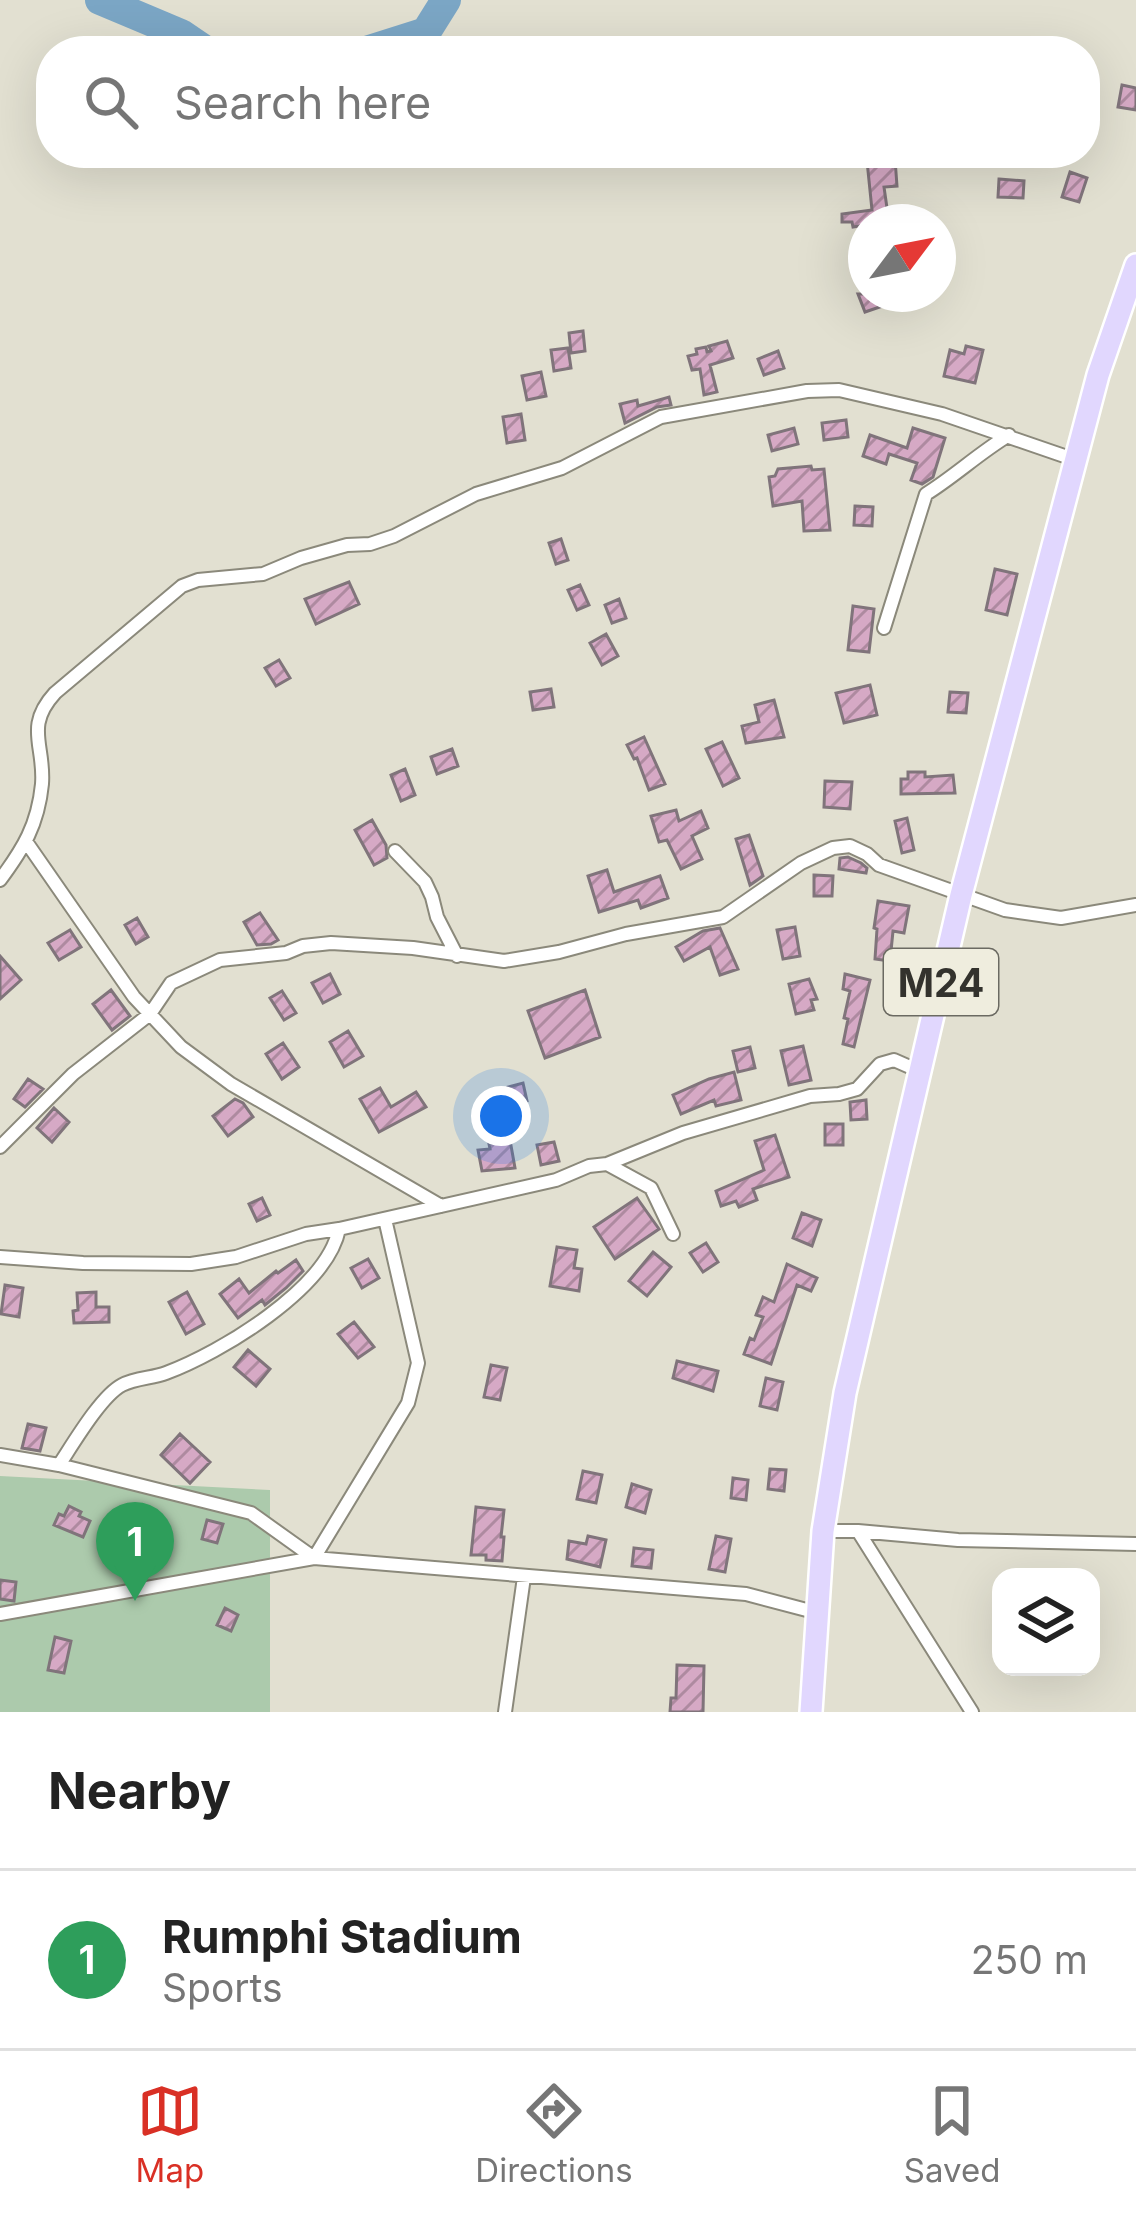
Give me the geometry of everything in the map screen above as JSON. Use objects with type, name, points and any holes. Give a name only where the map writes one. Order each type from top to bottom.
[{"type":"main road","name":"M24","points":[[811,1712],[823,1531],[845,1393],[961,895],[1098,375],[1136,265]]},
{"type":"street","points":[[0,880],[27,843],[42,784],[37,724],[41,708],[182,586],[263,574],[302,558],[394,536],[476,494],[562,468],[661,417],[807,391],[839,390],[942,414],[1076,460]]},
{"type":"street","points":[[884,628],[926,494],[1009,436]]},
{"type":"street","points":[[27,843],[134,997],[181,1047],[231,1084],[441,1206]]},
{"type":"street","points":[[0,1147],[73,1073],[150,1014],[171,983],[220,960],[331,943],[504,961],[560,952],[626,934],[723,917],[801,863],[832,848],[850,847],[879,865],[1005,910],[1061,918],[1136,905]]},
{"type":"street","points":[[395,851],[424,882],[457,956]]},
{"type":"street","points":[[0,1257],[83,1264],[191,1264],[236,1257],[306,1234],[556,1180],[702,1127],[809,1096],[856,1089],[880,1064],[894,1060],[920,1071]]},
{"type":"street","points":[[607,1164],[651,1188],[673,1234]]},
{"type":"street","points":[[314,1558],[408,1403],[418,1363],[385,1219]]},
{"type":"street","points":[[59,1465],[120,1385],[166,1373],[242,1336],[313,1277],[339,1229]]},
{"type":"street","points":[[0,1455],[251,1513],[314,1558]]},
{"type":"street","points":[[823,1531],[1136,1544]]},
{"type":"street","points":[[858,1531],[972,1712]]},
{"type":"street","points":[[0,1614],[314,1558],[746,1594],[818,1613]]},
{"type":"street","points":[[505,1712],[524,1577]]},
{"type":"green space","points":[[0,1476],[270,1490],[270,1712],[0,1712]]},
{"type":"building","points":[[1122,85],[1136,88],[1136,110],[1118,107]]},
{"type":"building","points":[[868,168],[896,168],[897,186],[884,187],[886,204],[871,204]]},
{"type":"building","points":[[1070,172],[1087,178],[1079,202],[1062,197]]},
{"type":"building","points":[[999,179],[1024,181],[1023,198],[998,197]]},
{"type":"building","points":[[583,331],[585,351],[571,353],[569,333]]},
{"type":"building","points":[[727,341],[733,358],[710,365],[717,392],[704,395],[700,369],[692,370],[688,356],[697,354],[696,349],[711,351],[709,346]]},
{"type":"building","points":[[966,346],[983,350],[975,383],[944,376],[950,350],[964,354]]},
{"type":"building","points":[[568,348],[571,368],[554,371],[551,350]]},
{"type":"building","points":[[778,351],[784,368],[764,375],[758,359]]},
{"type":"building","points":[[541,372],[546,396],[527,400],[522,376]]},
{"type":"building","points":[[669,397],[671,405],[625,423],[620,404],[637,400],[638,406]]},
{"type":"building","points":[[521,414],[525,440],[507,443],[503,417]]},
{"type":"building","points":[[846,420],[848,437],[824,440],[822,423]]},
{"type":"building","points":[[794,428],[798,444],[772,451],[768,435]]},
{"type":"building","points":[[913,428],[945,438],[933,477],[922,484],[911,480],[917,463],[889,454],[886,464],[863,456],[870,435],[907,448]]},
{"type":"building","points":[[811,466],[812,470],[824,469],[830,530],[804,531],[802,501],[773,506],[769,477],[778,469]]},
{"type":"building","points":[[855,506],[873,507],[872,526],[854,525]]},
{"type":"building","points":[[561,539],[568,560],[556,564],[549,543]]},
{"type":"building","points":[[995,569],[1017,574],[1007,615],[986,610]]},
{"type":"building","points":[[349,582],[359,604],[316,624],[305,599]]},
{"type":"building","points":[[580,585],[589,605],[577,610],[568,590]]},
{"type":"building","points":[[619,599],[626,618],[612,623],[605,605]]},
{"type":"building","points":[[853,606],[874,609],[869,652],[848,650]]},
{"type":"building","points":[[606,634],[618,656],[602,665],[590,643]]},
{"type":"building","points":[[279,660],[290,678],[276,686],[265,668]]},
{"type":"building","points":[[870,685],[877,715],[844,723],[836,693]]},
{"type":"building","points":[[551,689],[554,707],[533,710],[530,692]]},
{"type":"building","points":[[950,692],[968,693],[966,713],[948,712]]},
{"type":"building","points":[[774,700],[784,737],[746,743],[742,726],[759,722],[755,705]]},
{"type":"building","points":[[644,737],[665,784],[649,790],[627,745]]},
{"type":"building","points":[[722,742],[739,778],[723,786],[706,749]]},
{"type":"building","points":[[452,749],[458,766],[437,774],[431,757]]},
{"type":"building","points":[[405,769],[415,795],[401,801],[391,775]]},
{"type":"building","points":[[908,772],[925,772],[925,777],[953,775],[955,793],[901,794],[901,779],[908,779]]},
{"type":"building","points":[[825,781],[852,782],[850,809],[824,807]]},
{"type":"building","points":[[676,810],[679,821],[701,811],[708,828],[692,836],[702,859],[681,869],[667,840],[659,842],[651,816]]},
{"type":"building","points":[[907,818],[914,850],[902,853],[895,821]]},
{"type":"building","points":[[372,820],[386,845],[387,858],[374,865],[355,830]]},
{"type":"building","points":[[749,835],[763,876],[750,885],[736,839]]},
{"type":"building","points":[[848,857],[867,868],[866,873],[839,869],[840,858]]},
{"type":"building","points":[[607,870],[614,892],[660,876],[668,898],[641,908],[638,900],[599,912],[588,876]]},
{"type":"building","points":[[814,875],[833,876],[832,896],[814,896]]},
{"type":"building","points":[[878,901],[909,906],[904,933],[893,931],[890,961],[875,959]]},
{"type":"building","points":[[260,913],[278,940],[271,944],[257,945],[244,922]]},
{"type":"building","points":[[137,918],[148,937],[136,944],[125,925]]},
{"type":"building","points":[[795,927],[800,956],[783,959],[777,930]]},
{"type":"building","points":[[720,928],[738,969],[720,975],[710,947],[684,961],[676,947],[703,931]]},
{"type":"building","points":[[70,930],[81,947],[59,960],[48,943]]},
{"type":"building","points":[[0,956],[21,980],[0,999]]},
{"type":"building","points":[[330,974],[340,994],[323,1003],[312,983]]},
{"type":"building","points":[[845,974],[870,980],[854,1047],[843,1044],[850,991],[843,989]]},
{"type":"building","points":[[809,979],[817,999],[811,1000],[814,1010],[796,1014],[789,984]]},
{"type":"building","points":[[111,990],[130,1016],[112,1030],[93,1004]]},
{"type":"building","points":[[585,990],[600,1037],[545,1058],[528,1011]]},
{"type":"building","points":[[282,991],[296,1013],[284,1020],[270,998]]},
{"type":"building","points":[[348,1031],[363,1056],[344,1067],[330,1042]]},
{"type":"building","points":[[283,1043],[299,1067],[282,1079],[266,1054]]},
{"type":"building","points":[[803,1046],[811,1080],[789,1085],[781,1051]]},
{"type":"building","points":[[750,1047],[755,1068],[738,1072],[733,1051]]},
{"type":"building","points":[[734,1072],[741,1100],[716,1106],[714,1100],[681,1114],[673,1095]]},
{"type":"building","points":[[28,1079],[43,1089],[25,1107],[14,1099]]},
{"type":"building","points":[[523,1083],[527,1101],[512,1105],[508,1087]]},
{"type":"building","points":[[380,1088],[391,1107],[416,1092],[426,1107],[379,1132],[360,1099]]},
{"type":"building","points":[[235,1099],[253,1117],[228,1136],[213,1116]]},
{"type":"building","points":[[866,1100],[867,1119],[851,1120],[850,1102]]},
{"type":"building","points":[[54,1108],[69,1122],[52,1142],[37,1128]]},
{"type":"building","points":[[825,1124],[843,1124],[843,1145],[825,1145]]},
{"type":"building","points":[[775,1135],[789,1177],[753,1189],[757,1200],[739,1207],[736,1201],[721,1206],[716,1191],[764,1170],[755,1141]]},
{"type":"building","points":[[510,1140],[515,1168],[482,1171],[478,1150]]},
{"type":"building","points":[[554,1142],[559,1161],[541,1165],[537,1145]]},
{"type":"building","points":[[262,1198],[270,1215],[257,1221],[249,1204]]},
{"type":"building","points":[[637,1198],[659,1229],[615,1259],[594,1227]]},
{"type":"building","points":[[802,1213],[821,1220],[812,1246],[793,1238]]},
{"type":"building","points":[[706,1243],[718,1262],[703,1272],[690,1253]]},
{"type":"building","points":[[557,1247],[577,1250],[574,1268],[582,1269],[579,1291],[550,1286]]},
{"type":"building","points":[[653,1252],[671,1267],[647,1296],[629,1281]]},
{"type":"building","points":[[368,1259],[379,1278],[362,1288],[351,1268]]},
{"type":"building","points":[[296,1260],[303,1271],[286,1288],[238,1318],[220,1294],[239,1279],[249,1293]]},
{"type":"building","points":[[787,1264],[817,1278],[811,1291],[797,1285],[771,1364],[744,1354],[763,1317],[756,1315],[763,1297],[774,1302]]},
{"type":"building","points":[[5,1285],[23,1288],[19,1317],[1,1314]]},
{"type":"building","points":[[96,1292],[96,1307],[109,1307],[109,1322],[74,1323],[77,1293]]},
{"type":"building","points":[[187,1292],[204,1324],[186,1334],[169,1302]]},
{"type":"building","points":[[354,1322],[374,1347],[358,1358],[338,1334]]},
{"type":"building","points":[[248,1350],[270,1369],[256,1386],[234,1367]]},
{"type":"building","points":[[677,1361],[718,1371],[713,1391],[673,1378]]},
{"type":"building","points":[[491,1365],[507,1368],[500,1400],[484,1397]]},
{"type":"building","points":[[766,1378],[783,1382],[777,1410],[760,1406]]},
{"type":"building","points":[[28,1424],[46,1428],[40,1451],[22,1448]]},
{"type":"building","points":[[180,1434],[210,1462],[190,1483],[161,1455]]},
{"type":"building","points":[[770,1469],[786,1470],[784,1491],[768,1489]]},
{"type":"building","points":[[583,1471],[602,1475],[596,1503],[577,1499]]},
{"type":"building","points":[[733,1478],[748,1480],[746,1500],[731,1498]]},
{"type":"building","points":[[632,1484],[651,1490],[645,1513],[626,1507]]},
{"type":"building","points":[[69,1506],[90,1521],[83,1537],[54,1525]]},
{"type":"building","points":[[476,1507],[504,1510],[502,1561],[471,1555]]},
{"type":"building","points":[[207,1520],[223,1524],[217,1543],[202,1539]]},
{"type":"building","points":[[588,1536],[606,1540],[600,1567],[567,1559],[569,1541],[586,1544]]},
{"type":"building","points":[[716,1536],[731,1539],[725,1572],[709,1569]]},
{"type":"building","points":[[634,1548],[653,1550],[651,1568],[632,1566]]},
{"type":"building","points":[[0,1580],[16,1582],[14,1601],[0,1599]]},
{"type":"building","points":[[225,1608],[238,1615],[231,1631],[217,1625]]},
{"type":"building","points":[[55,1637],[71,1641],[64,1673],[48,1670]]},
{"type":"building","points":[[677,1665],[704,1666],[703,1712],[670,1712],[671,1698],[676,1698]]},
{"type":"waterway","points":[[100,0],[184,36]]},
{"type":"waterway","points":[[413,36],[426,32],[446,0]]},
{"type":"place","name":"Rumphi Stadium","points":[[135,1601]]}]
